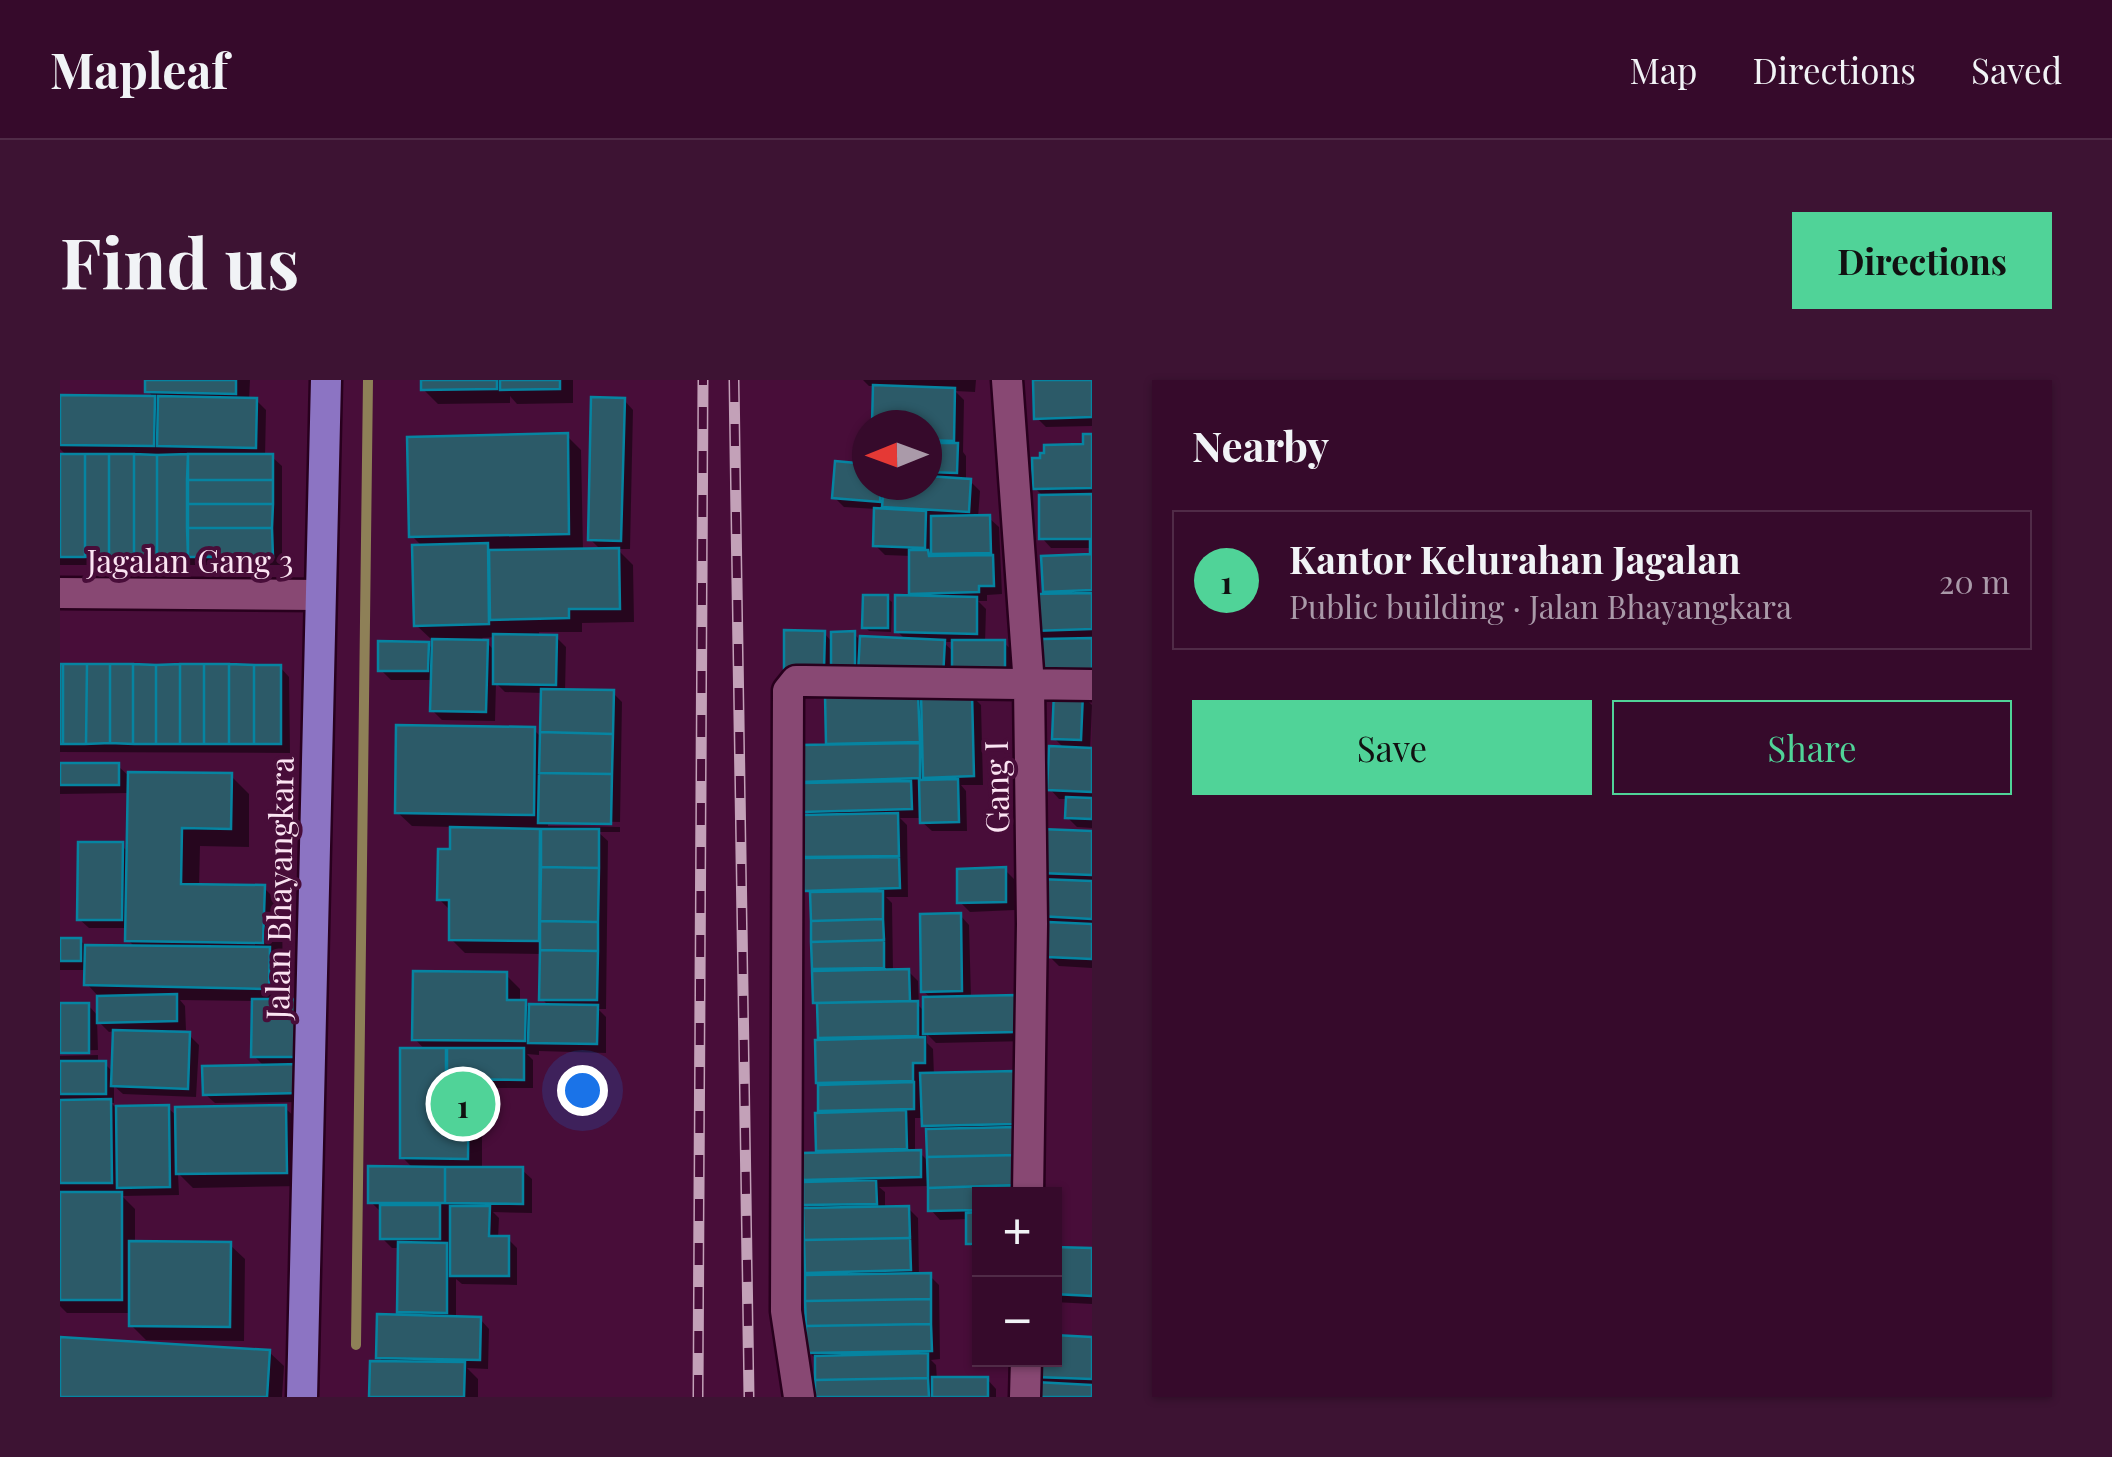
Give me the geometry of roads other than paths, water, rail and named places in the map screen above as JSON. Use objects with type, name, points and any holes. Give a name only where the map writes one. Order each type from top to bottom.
[{"type":"main road","name":"Jalan Bhayangkara","points":[[302,1397],[326,380]]},
{"type":"street","name":"Gang I","points":[[1008,380],[1029,686],[1032,924],[1028,1187]]},
{"type":"street","name":"Jagalan Gang 3","points":[[60,593],[320,595]]},
{"type":"street","points":[[799,1397],[786,1311],[788,691],[796,681],[804,680],[1092,685]]},
{"type":"street","points":[[1025,1397],[1026,1367]]},
{"type":"waterway","points":[[356,1345],[368,380]]},
{"type":"railway","points":[[698,1397],[703,380]]},
{"type":"railway","points":[[734,380],[749,1397]]},
{"type":"place","name":"Kantor Kelurahan Jagalan","points":[[463,1104]]}]
